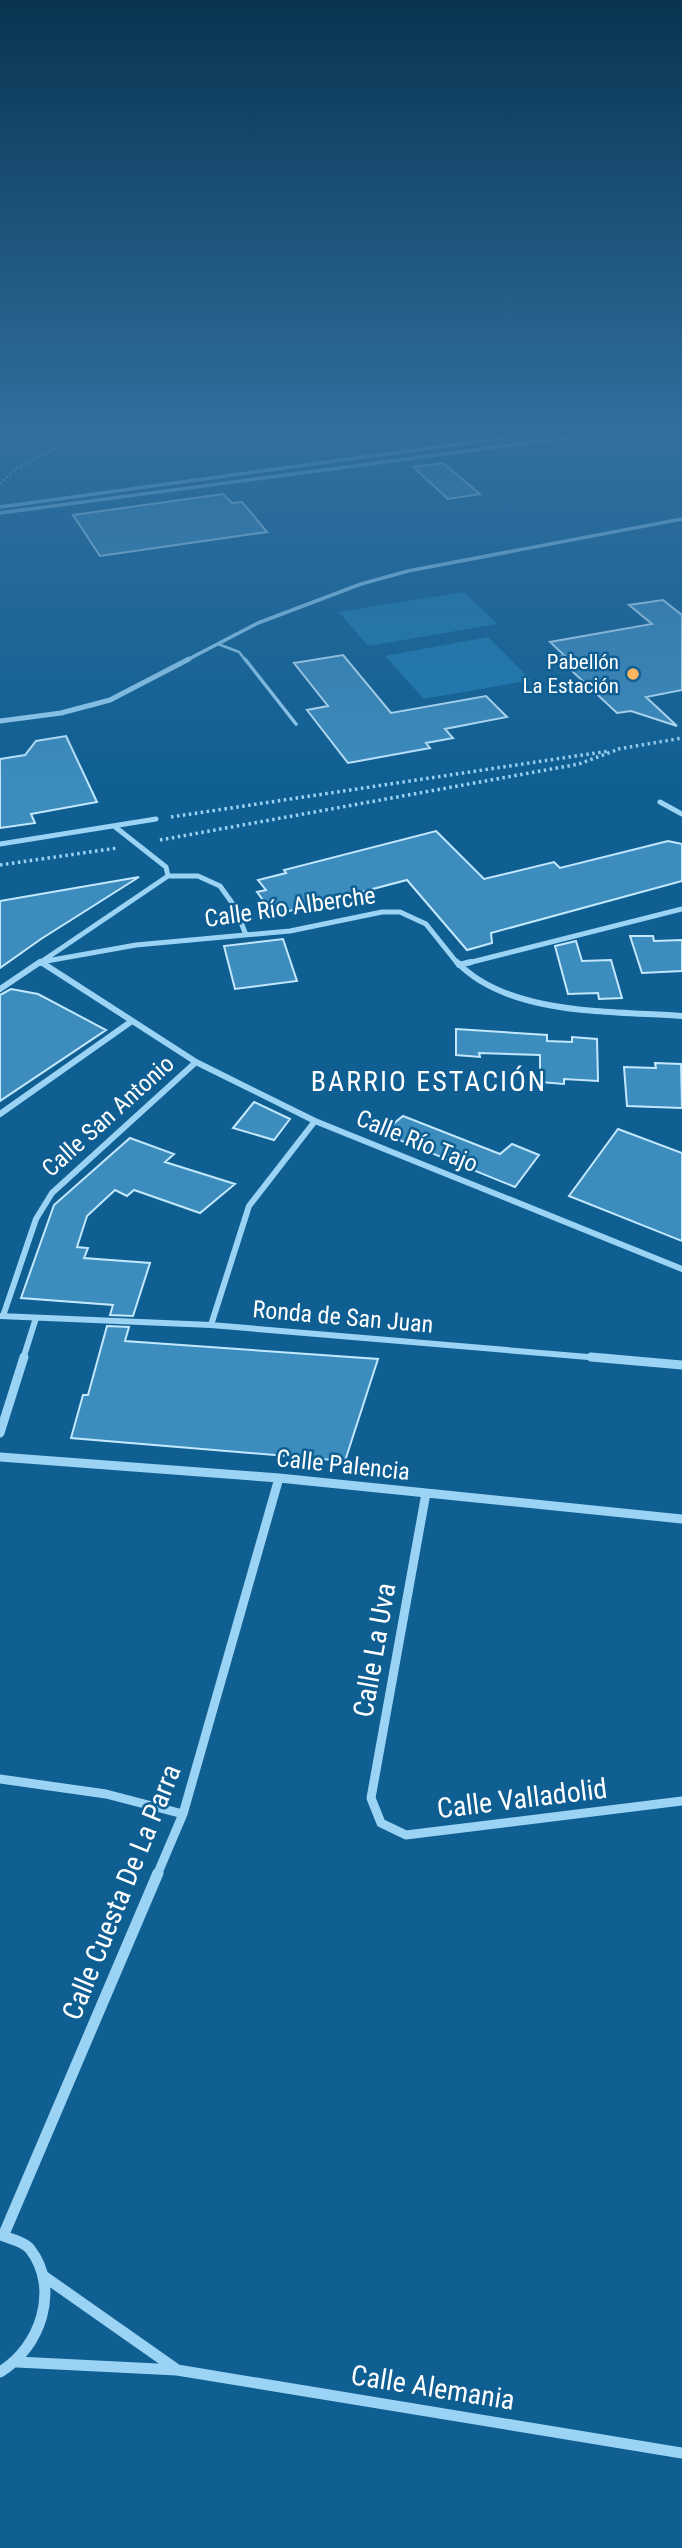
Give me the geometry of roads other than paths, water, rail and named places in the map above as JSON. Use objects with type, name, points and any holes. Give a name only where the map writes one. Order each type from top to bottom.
[{"type":"street","points":[[0,721],[61,713],[110,700],[258,623],[317,599],[408,571],[535,547]]},
{"type":"street","points":[[660,802],[682,814]]},
{"type":"street","points":[[0,844],[156,819]]},
{"type":"street","points":[[114,826],[166,867],[168,876]]},
{"type":"street","points":[[0,989],[168,876],[195,874],[212,878],[241,917],[246,935]]},
{"type":"street","points":[[459,965],[682,909]]},
{"type":"street","name":"Calle Río Alberche","points":[[41,962],[136,945],[289,932],[382,912],[400,912],[426,924],[459,965],[484,982],[518,998],[539,1004],[682,1016]]},
{"type":"street","name":"Calle Río Tajo","points":[[41,962],[196,1062],[315,1121],[682,1269]]},
{"type":"street","points":[[0,1114],[132,1021]]},
{"type":"street","name":"Calle San Antonio","points":[[2,1316],[36,1219],[52,1193],[196,1062]]},
{"type":"street","points":[[211,1325],[249,1206],[315,1121]]},
{"type":"street","name":"Ronda de San Juan","points":[[2,1316],[211,1325],[682,1365]]},
{"type":"street","points":[[0,1433],[36,1318]]},
{"type":"street","name":"Calle Palencia","points":[[0,1457],[279,1478],[682,1519]]},
{"type":"street","name":"Calle Cuesta De La Parra","points":[[2,2235],[183,1814],[279,1478]]},
{"type":"street","name":"Calle La Uva","points":[[374,1816],[371,1798],[426,1493]]},
{"type":"street","points":[[0,1779],[106,1794],[183,1814]]},
{"type":"street","name":"Calle Valladolid","points":[[374,1816],[387,1829],[406,1835],[682,1801]]},
{"type":"street","points":[[0,2372],[18,2362],[43,2321],[45,2277],[29,2247],[2,2235]]},
{"type":"street","name":"Calle Alemania","points":[[45,2277],[177,2370]]},
{"type":"street","name":"Calle Alemania","points":[[18,2362],[177,2370],[682,2453]]},
{"type":"lane","points":[[218,644],[239,652],[296,724]]},
{"type":"place","name":"Pabellón La Estación","points":[[633,674]]},
{"type":"district","name":"BARRIO ESTACIÓN","points":[[429,1081]]}]
